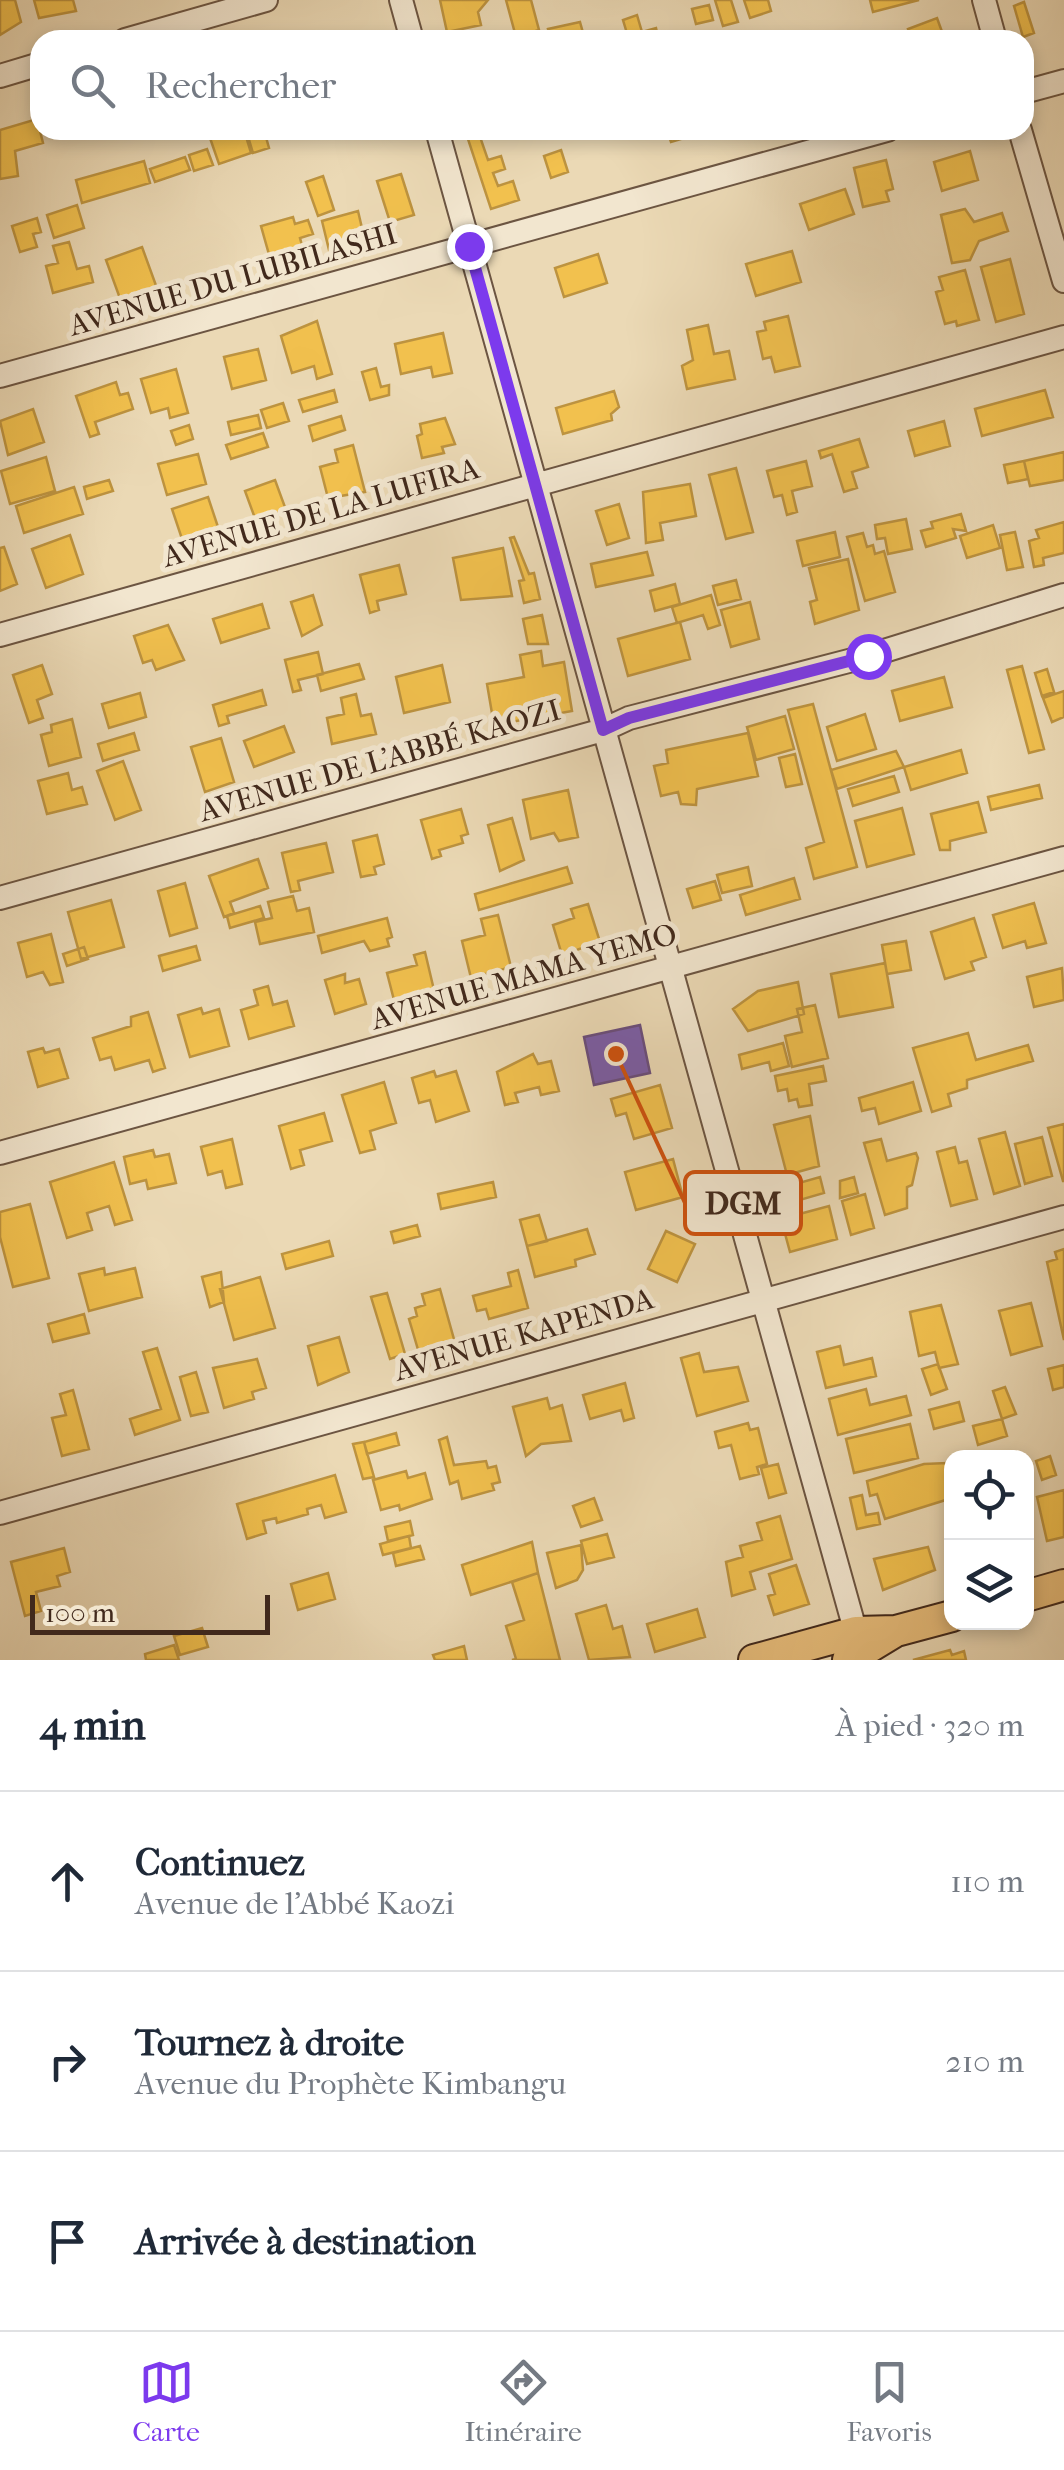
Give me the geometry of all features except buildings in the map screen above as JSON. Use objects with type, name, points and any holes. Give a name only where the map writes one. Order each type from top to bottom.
[{"type":"main road","points":[[1034,1594],[1064,1585]]},
{"type":"main road","points":[[754,1660],[857,1652],[896,1631],[944,1618]]},
{"type":"street","points":[[160,30],[266,0]]},
{"type":"street","points":[[402,0],[410,30]]},
{"type":"street","points":[[984,0],[992,30]]},
{"type":"street","points":[[0,76],[30,67]]},
{"type":"street","points":[[1034,89],[1064,81]]},
{"type":"street","points":[[440,140],[857,1652]]},
{"type":"street","name":"AVENUE DU LUBILASHI","points":[[0,376],[850,140]]},
{"type":"street","points":[[1023,140],[1064,281]]},
{"type":"street","name":"AVENUE DE LA LUFIRA","points":[[0,635],[1064,337]]},
{"type":"street","name":"AVENUE DE L'ABBÉ KAOZI","points":[[0,898],[603,730],[629,718],[868,656],[1064,596]]},
{"type":"street","name":"AVENUE MAMA YEMO","points":[[0,1153],[1064,858]]},
{"type":"street","name":"AVENUE KAPENDA","points":[[0,1513],[1064,1217]]},
{"type":"place","name":"DGM","points":[[616,1054]]},
{"type":"route","points":[[469,246],[603,730],[629,718],[868,656]]}]
